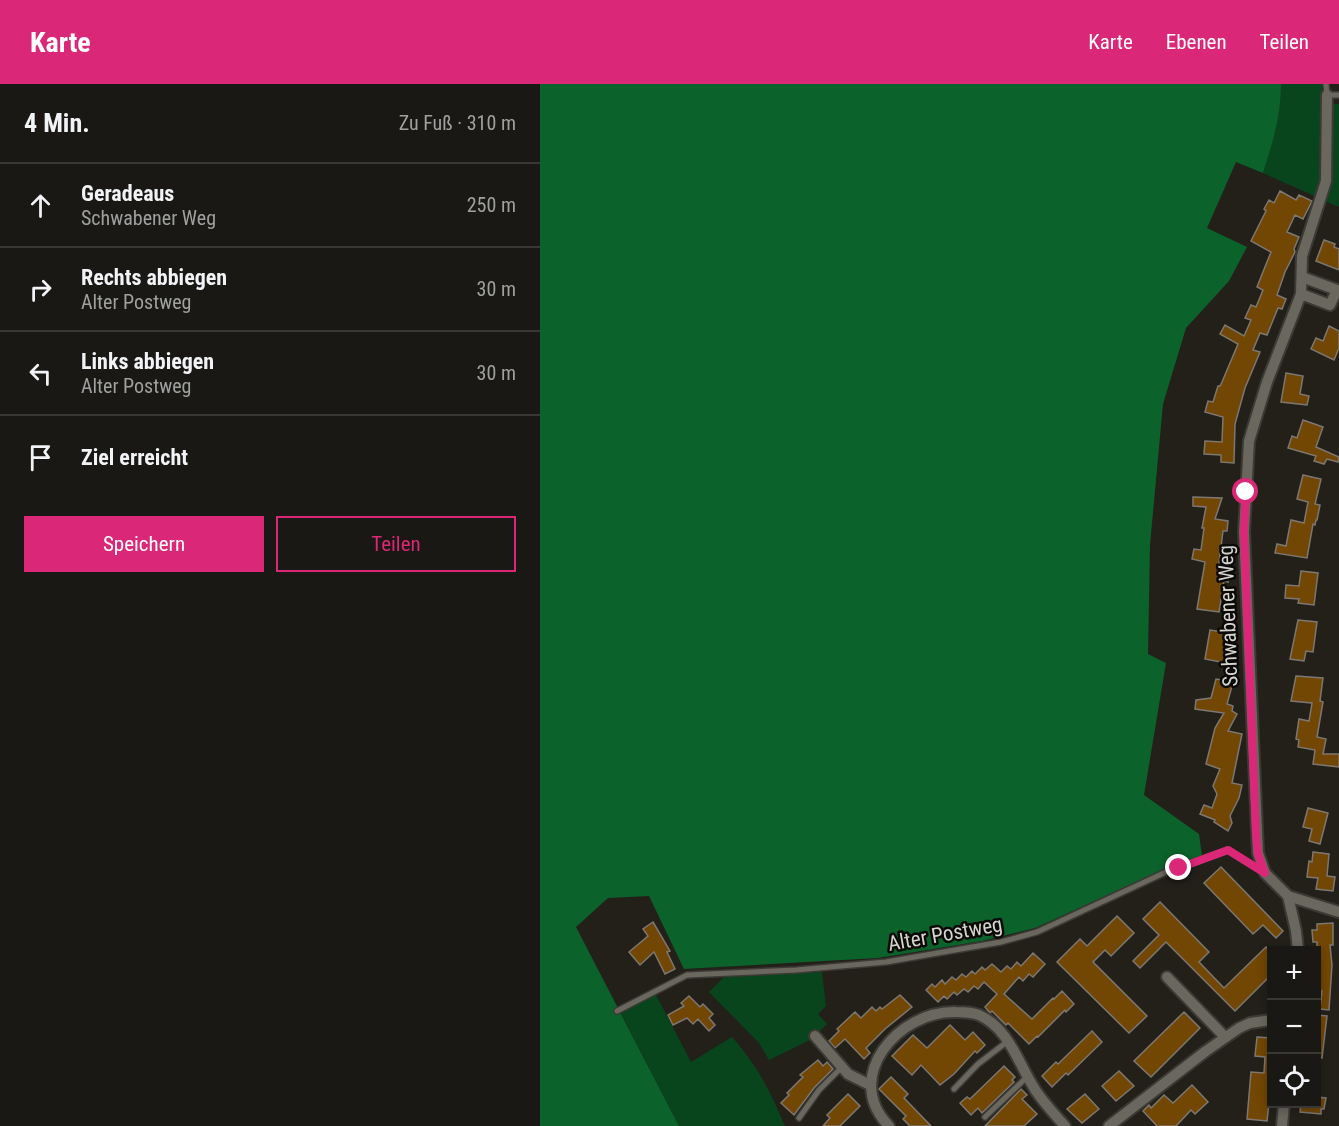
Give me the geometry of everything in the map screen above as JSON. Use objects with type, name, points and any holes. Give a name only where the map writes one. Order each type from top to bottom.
[{"type":"street","name":"Schwabener Weg","points":[[1265,873],[1258,854],[1256,834],[1244,532],[1249,441],[1301,294],[1302,256],[1326,181],[1326,89]]},
{"type":"street","points":[[1301,294],[1330,304],[1336,290],[1302,277]]},
{"type":"street","points":[[1265,873],[1288,896],[1339,912]]},
{"type":"street","points":[[1288,896],[1297,946]]},
{"type":"street","points":[[1167,977],[1225,1037]]},
{"type":"street","points":[[889,1126],[873,1106],[870,1085],[873,1070],[886,1045],[909,1025],[946,1011],[970,1012],[990,1022],[1008,1041],[1036,1091],[1065,1126]]},
{"type":"street","points":[[1109,1126],[1225,1037],[1250,1023],[1267,1021]]},
{"type":"street","points":[[815,1036],[854,1078],[870,1085]]},
{"type":"street","points":[[1282,1126],[1284,1108]]},
{"type":"lane","points":[[1326,89],[1339,95]]},
{"type":"lane","name":"Alter Postweg","points":[[617,1011],[687,975],[796,970],[886,962],[1001,942],[1038,932],[1166,872],[1228,850],[1265,873]]},
{"type":"lane","points":[[954,1089],[978,1064],[1008,1041]]},
{"type":"lane","points":[[799,1118],[819,1090],[842,1067]]},
{"type":"lane","points":[[985,1117],[1028,1076]]},
{"type":"green space","points":[[540,84],[1281,84],[1276,129],[1263,173],[1236,162],[1207,228],[1247,247],[1229,281],[1186,328],[1163,404],[1150,545],[1148,654],[1166,663],[1144,795],[1199,834],[1202,856],[1163,870],[1035,928],[982,941],[878,958],[684,969],[649,896],[608,898],[576,927],[679,1126],[540,1126]]},
{"type":"green space","points":[[1281,84],[1322,84],[1322,104],[1339,104],[1339,207],[1263,173],[1276,129]]},
{"type":"green space","points":[[822,972],[826,1006],[818,1014],[827,1024],[812,1039],[769,1060],[759,1043],[709,992],[724,977]]},
{"type":"green space","points":[[655,993],[691,1062],[732,1037],[763,1079],[785,1126],[679,1126],[621,1013]]},
{"type":"building","points":[[1280,191],[1296,200],[1299,195],[1312,201],[1303,219],[1295,215],[1287,232],[1299,237],[1277,295],[1286,299],[1282,309],[1278,308],[1267,335],[1260,333],[1253,350],[1260,352],[1245,388],[1235,424],[1234,463],[1221,462],[1221,455],[1204,454],[1205,441],[1222,442],[1223,417],[1205,412],[1208,401],[1213,402],[1238,344],[1220,334],[1225,325],[1244,336],[1251,320],[1245,318],[1251,305],[1256,307],[1263,290],[1257,287],[1271,252],[1251,241],[1269,200],[1274,203]]},
{"type":"building","points":[[1324,240],[1335,244],[1334,247],[1339,249],[1339,270],[1316,261]]},
{"type":"building","points":[[1329,326],[1339,331],[1339,348],[1334,360],[1311,349],[1316,338],[1323,341]]},
{"type":"building","points":[[1286,373],[1303,376],[1300,394],[1309,396],[1307,405],[1281,402]]},
{"type":"building","points":[[1303,420],[1323,427],[1316,447],[1339,457],[1338,462],[1327,459],[1324,464],[1314,461],[1316,456],[1288,448],[1292,436],[1297,438]]},
{"type":"building","points":[[1303,475],[1321,479],[1315,504],[1320,505],[1317,520],[1315,525],[1313,524],[1307,558],[1275,553],[1277,544],[1286,546],[1291,520],[1304,523],[1308,502],[1297,499]]},
{"type":"building","points":[[1193,497],[1222,498],[1215,519],[1228,521],[1227,531],[1223,531],[1218,571],[1229,573],[1228,582],[1224,581],[1219,612],[1197,609],[1205,562],[1192,559],[1194,549],[1201,550],[1206,507],[1193,506]]},
{"type":"building","points":[[1301,571],[1318,573],[1314,605],[1298,603],[1299,599],[1285,598],[1286,585],[1299,586]]},
{"type":"building","points":[[1298,620],[1317,622],[1313,652],[1306,651],[1304,661],[1290,659]]},
{"type":"building","points":[[1223,628],[1232,630],[1227,653],[1233,654],[1231,664],[1205,659],[1210,630],[1223,632]]},
{"type":"building","points":[[1225,673],[1235,675],[1227,704],[1233,706],[1232,711],[1237,714],[1228,731],[1242,734],[1232,783],[1242,785],[1239,798],[1230,816],[1232,823],[1228,831],[1214,822],[1215,820],[1200,814],[1204,805],[1212,808],[1217,794],[1213,786],[1220,769],[1206,764],[1215,728],[1224,713],[1195,709],[1196,700],[1211,698],[1216,679],[1223,680]]},
{"type":"building","points":[[1296,676],[1323,678],[1320,701],[1323,702],[1317,737],[1326,739],[1323,754],[1339,754],[1339,767],[1313,764],[1315,750],[1298,747],[1299,740],[1296,739],[1299,719],[1309,721],[1312,703],[1291,701]]},
{"type":"building","points":[[1308,808],[1328,813],[1320,844],[1309,841],[1312,829],[1303,827]]},
{"type":"building","points":[[1313,852],[1329,854],[1327,876],[1335,877],[1333,891],[1316,889],[1318,878],[1307,877]]},
{"type":"building","points":[[1221,867],[1283,931],[1276,938],[1263,925],[1253,934],[1204,883]]},
{"type":"building","points":[[1160,902],[1209,952],[1199,962],[1224,988],[1266,947],[1267,979],[1235,1011],[1166,942],[1140,968],[1133,961],[1159,935],[1143,919]]},
{"type":"building","points":[[1117,916],[1134,933],[1111,956],[1105,950],[1093,962],[1147,1016],[1129,1033],[1057,962],[1080,939],[1087,946]]},
{"type":"building","points":[[653,922],[670,951],[667,952],[675,969],[665,974],[654,952],[640,965],[629,952],[648,936],[643,929]]},
{"type":"building","points":[[1333,923],[1333,945],[1330,945],[1332,965],[1329,1010],[1321,1009],[1321,946],[1313,942],[1312,930],[1317,930],[1317,924]]},
{"type":"building","points":[[1033,953],[1045,964],[1033,977],[1029,974],[1023,981],[1019,977],[1004,994],[1032,1019],[1062,991],[1074,1004],[1029,1044],[1008,1023],[1006,1025],[985,1007],[997,994],[984,982],[978,989],[974,986],[968,992],[964,989],[957,995],[954,992],[947,999],[944,996],[938,1002],[926,990],[932,984],[935,987],[942,980],[945,984],[952,977],[956,980],[962,974],[966,977],[972,971],[975,974],[982,967],[985,970],[992,964],[1001,972],[1007,966],[1011,969],[1017,962],[1021,966]]},
{"type":"building","points":[[900,995],[912,1007],[866,1048],[870,1053],[864,1059],[845,1039],[835,1048],[829,1041],[839,1031],[837,1029],[855,1012],[861,1018],[872,1007],[876,1011],[880,1007],[882,1009]]},
{"type":"building","points":[[689,996],[700,1007],[703,1004],[713,1014],[709,1018],[715,1025],[709,1031],[698,1019],[693,1024],[687,1018],[673,1025],[668,1015],[684,1006],[681,1003]]},
{"type":"building","points":[[1184,1012],[1200,1028],[1151,1077],[1134,1061]]},
{"type":"building","points":[[1321,1015],[1327,1016],[1321,1058]]},
{"type":"building","points":[[950,1025],[965,1040],[973,1032],[985,1045],[977,1053],[975,1051],[954,1074],[940,1085],[921,1065],[912,1075],[892,1056],[913,1035],[927,1048]]},
{"type":"building","points":[[1092,1031],[1102,1042],[1052,1087],[1042,1076]]},
{"type":"building","points":[[1257,1037],[1267,1038],[1267,1121],[1247,1119],[1251,1072],[1264,1073],[1265,1057],[1255,1056]]},
{"type":"building","points":[[818,1060],[823,1066],[827,1062],[833,1069],[814,1088],[794,1115],[781,1103],[789,1095],[787,1093],[803,1077],[800,1075]]},
{"type":"building","points":[[1004,1066],[1015,1077],[1012,1080],[1014,1082],[982,1113],[978,1108],[971,1115],[960,1103],[967,1097],[970,1099]]},
{"type":"building","points":[[1119,1071],[1134,1086],[1116,1101],[1102,1086]]},
{"type":"building","points":[[891,1077],[908,1094],[904,1098],[931,1126],[910,1126],[903,1119],[906,1116],[879,1089]]},
{"type":"building","points":[[1192,1085],[1208,1102],[1195,1114],[1191,1110],[1176,1126],[1157,1126],[1143,1111],[1149,1105],[1151,1108],[1164,1095],[1173,1103]]},
{"type":"building","points":[[1021,1089],[1027,1095],[1022,1099],[1037,1114],[1024,1126],[985,1126]]},
{"type":"building","points":[[848,1094],[860,1106],[840,1126],[823,1126],[830,1118],[827,1115]]},
{"type":"building","points":[[1085,1094],[1099,1109],[1082,1123],[1067,1109]]},
{"type":"building","points":[[1321,1097],[1326,1098],[1321,1114],[1300,1112],[1300,1108],[1321,1108]]},
{"type":"route","points":[[1179,868],[1228,850],[1265,873],[1258,854],[1254,783],[1244,532],[1246,492]]}]
